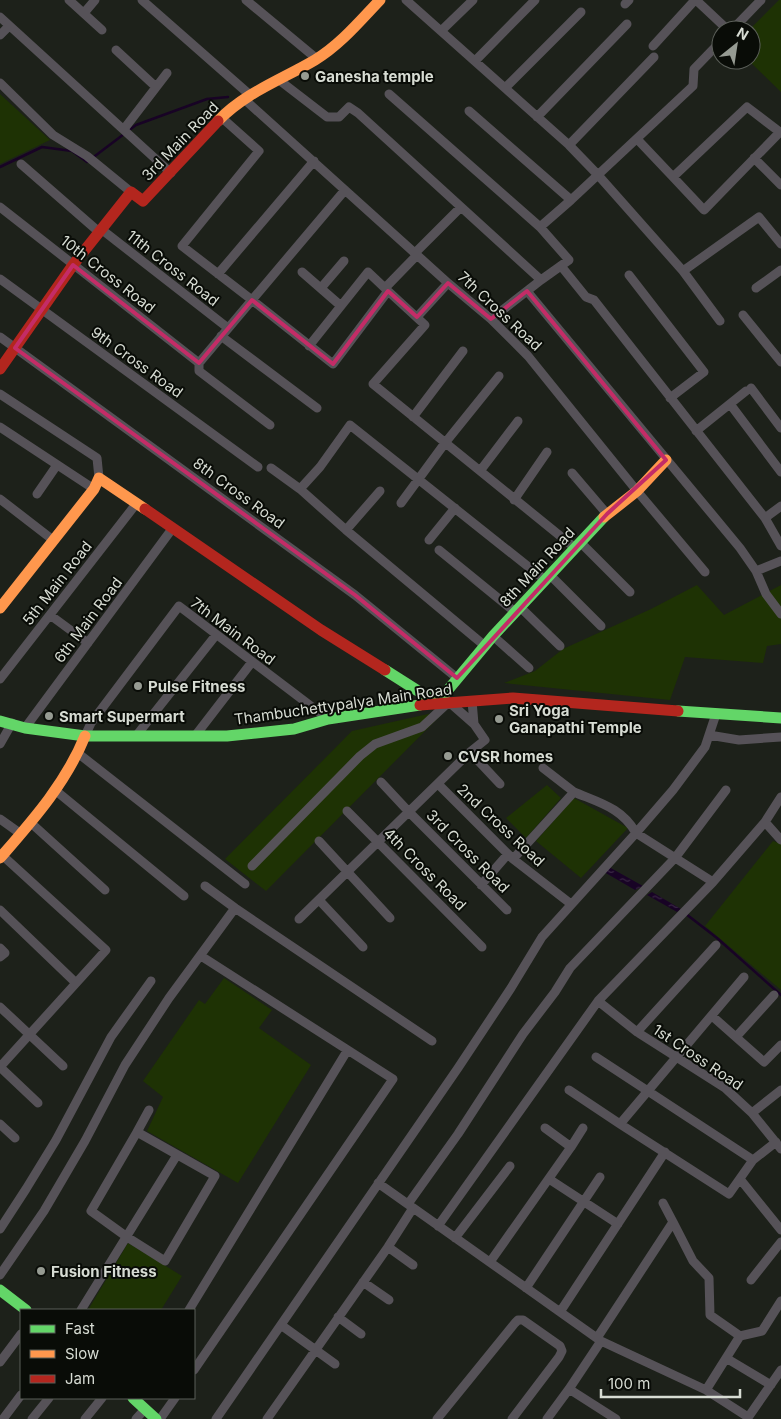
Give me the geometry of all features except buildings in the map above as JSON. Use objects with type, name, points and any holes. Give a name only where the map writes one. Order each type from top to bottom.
[{"type":"street","points":[[69,0],[102,30]]},
{"type":"street","points":[[84,13],[95,0]]},
{"type":"street","name":"7th Cross Road","points":[[142,0],[345,190],[491,319],[528,356],[705,572]]},
{"type":"street","points":[[246,0],[316,59]]},
{"type":"street","name":"3rd Main Road","points":[[0,369],[73,265],[131,192],[143,201],[221,117],[247,97],[316,59],[345,37],[380,0]]},
{"type":"street","points":[[441,31],[473,0]]},
{"type":"street","points":[[475,61],[535,0]]},
{"type":"street","points":[[653,46],[696,0],[717,20]]},
{"type":"street","points":[[742,20],[761,0]]},
{"type":"street","points":[[410,1],[569,145],[598,175],[683,272],[720,321]]},
{"type":"street","points":[[505,88],[582,12]]},
{"type":"street","points":[[0,17],[171,173]]},
{"type":"street","points":[[537,117],[627,24]]},
{"type":"street","points":[[0,35],[9,26]]},
{"type":"street","points":[[116,50],[156,87]]},
{"type":"street","points":[[540,227],[692,86],[694,69],[711,52]]},
{"type":"street","points":[[569,145],[654,57]]},
{"type":"street","points":[[124,129],[167,72]]},
{"type":"street","points":[[279,80],[327,117],[339,118],[349,107],[358,113],[541,280]]},
{"type":"street","points":[[0,83],[53,135],[87,156],[131,192]]},
{"type":"street","points":[[389,94],[540,227],[569,260],[491,319]]},
{"type":"street","points":[[637,139],[704,210],[781,132],[747,107],[674,177]]},
{"type":"street","points":[[469,111],[571,200]]},
{"type":"street","points":[[221,117],[259,151],[182,246],[333,364],[386,289],[461,207]]},
{"type":"street","points":[[754,158],[781,185]]},
{"type":"street","points":[[218,274],[314,161]]},
{"type":"street","name":"11th Cross Road","points":[[20,164],[100,230],[228,328]]},
{"type":"street","points":[[199,363],[345,190]]},
{"type":"street","name":"10th Cross Road","points":[[0,207],[199,363],[199,371],[270,425]]},
{"type":"street","points":[[683,272],[759,217],[781,244]]},
{"type":"street","points":[[321,288],[344,261]]},
{"type":"street","points":[[561,266],[586,297],[594,300],[765,518],[781,546]]},
{"type":"street","points":[[756,288],[781,270]]},
{"type":"street","points":[[302,272],[341,306]]},
{"type":"street","points":[[309,346],[368,272],[424,325],[373,384],[514,500],[578,546],[630,592]]},
{"type":"street","points":[[629,275],[704,372],[670,398]]},
{"type":"street","name":"9th Cross Road","points":[[0,279],[258,467]]},
{"type":"street","points":[[416,317],[448,283]]},
{"type":"street","points":[[528,291],[740,548],[756,571],[766,594],[781,614]]},
{"type":"street","points":[[743,315],[781,362]]},
{"type":"street","points":[[221,336],[316,408]]},
{"type":"street","name":"8th Cross Road","points":[[0,338],[355,594],[457,678]]},
{"type":"street","points":[[413,417],[463,351]]},
{"type":"street","points":[[401,503],[445,443],[499,376]]},
{"type":"street","points":[[696,431],[749,389],[781,428]]},
{"type":"street","points":[[0,394],[97,458],[99,478],[94,489],[0,608]]},
{"type":"street","points":[[730,404],[781,472]]},
{"type":"street","points":[[480,472],[518,421]]},
{"type":"street","points":[[300,489],[320,467],[350,425],[455,508],[548,577],[601,626]]},
{"type":"street","points":[[0,426],[94,489]]},
{"type":"street","points":[[514,500],[547,452]]},
{"type":"street","name":"8th Main Road","points":[[437,703],[493,636],[607,514],[637,491],[666,460]]},
{"type":"street","points":[[37,494],[57,465]]},
{"type":"street","points":[[271,468],[300,489],[485,646]]},
{"type":"street","points":[[572,473],[607,514]]},
{"type":"street","points":[[99,478],[344,645],[437,703]]},
{"type":"street","points":[[346,530],[380,491]]},
{"type":"street","points":[[0,499],[53,540]]},
{"type":"street","name":"5th Main Road","points":[[0,679],[136,504]]},
{"type":"street","points":[[765,518],[781,506]]},
{"type":"street","points":[[429,540],[455,508]]},
{"type":"street","name":"6th Main Road","points":[[25,728],[172,529]]},
{"type":"street","points":[[439,550],[518,610],[560,646]]},
{"type":"street","points":[[756,571],[781,561]]},
{"type":"street","name":"7th Main Road","points":[[85,736],[92,723],[179,606],[328,719]]},
{"type":"street","points":[[50,615],[88,643]]},
{"type":"street","points":[[136,736],[216,635]]},
{"type":"street","points":[[493,636],[529,668]]},
{"type":"street","points":[[194,736],[252,662]]},
{"type":"street","name":"Thambuchettypalya Main Road","points":[[0,721],[25,728],[85,736],[227,736],[294,729],[328,719],[437,703],[513,698],[781,718]]},
{"type":"street","points":[[472,701],[474,724]]},
{"type":"street","points":[[252,866],[360,756],[375,744],[422,727],[449,702],[474,724],[484,740],[299,919]]},
{"type":"street","points":[[216,1419],[464,1060],[542,937],[636,834],[705,747],[716,714]]},
{"type":"street","points":[[0,744],[12,723]]},
{"type":"street","points":[[709,735],[738,740],[781,737]]},
{"type":"street","points":[[38,1103],[0,1067],[106,950],[1,857],[22,834],[55,790],[79,754],[85,736]]},
{"type":"street","points":[[470,752],[500,784]]},
{"type":"street","points":[[79,754],[245,884]]},
{"type":"street","points":[[543,768],[574,792],[613,808],[630,822],[636,834],[713,882]]},
{"type":"street","name":"3rd Cross Road","points":[[382,782],[409,812],[507,910]]},
{"type":"street","name":"2nd Cross Road","points":[[438,784],[511,856],[571,904]]},
{"type":"street","points":[[55,790],[184,896]]},
{"type":"street","points":[[267,1419],[388,1247],[410,1206],[523,1034],[555,992],[570,968],[675,858],[726,790]]},
{"type":"street","points":[[481,885],[574,792]]},
{"type":"street","points":[[438,1226],[598,1000],[713,882],[765,822],[781,797]]},
{"type":"street","name":"4th Cross Road","points":[[347,811],[482,947]]},
{"type":"street","points":[[0,819],[22,834]]},
{"type":"street","points":[[31,822],[105,890]]},
{"type":"street","points":[[765,822],[781,840]]},
{"type":"street","points":[[319,840],[390,918]]},
{"type":"street","points":[[205,886],[432,1041]]},
{"type":"street","points":[[320,900],[363,947]]},
{"type":"street","points":[[0,1275],[58,1188],[125,1065],[169,998],[235,908]]},
{"type":"street","points":[[0,910],[76,983]]},
{"type":"street","points":[[637,1032],[716,945]]},
{"type":"street","points":[[0,948],[4,952],[0,957]]},
{"type":"street","points":[[195,1369],[393,1079],[201,956]]},
{"type":"street","points":[[620,1124],[744,977]]},
{"type":"street","points":[[0,1229],[56,1140],[111,1038],[151,981]]},
{"type":"street","points":[[736,1037],[774,995]]},
{"type":"street","name":"1st Cross Road","points":[[598,1000],[637,1032],[726,1088],[752,1113],[780,1145]]},
{"type":"street","points":[[0,1008],[63,1066]]},
{"type":"street","points":[[712,1016],[764,1062],[781,1045]]},
{"type":"street","points":[[189,1309],[347,1051]]},
{"type":"street","points":[[596,1057],[753,1160]]},
{"type":"street","points":[[570,1090],[729,1194],[753,1160],[780,1145]]},
{"type":"street","points":[[752,1113],[781,1090]]},
{"type":"street","points":[[137,1132],[214,1176],[165,1261],[91,1211],[149,1110]]},
{"type":"street","points":[[0,1124],[15,1138]]},
{"type":"street","points":[[544,1128],[571,1147]]},
{"type":"street","points":[[490,1262],[583,1128]]},
{"type":"street","points":[[560,1312],[665,1152]]},
{"type":"street","points":[[82,1309],[177,1155]]},
{"type":"street","points":[[455,1238],[510,1166]]},
{"type":"street","points":[[526,1288],[600,1177]]},
{"type":"street","points":[[548,1179],[618,1224]]},
{"type":"street","points":[[740,1179],[781,1230]]},
{"type":"street","points":[[378,1183],[599,1340],[706,1390],[748,1418],[781,1370]]},
{"type":"street","points":[[663,1203],[693,1261],[709,1278],[710,1315],[740,1336]]},
{"type":"street","points":[[547,1419],[569,1390],[673,1222]]},
{"type":"street","points":[[752,1280],[781,1242]]},
{"type":"street","points":[[388,1247],[413,1265]]},
{"type":"street","points":[[363,1282],[389,1300]]},
{"type":"street","points":[[0,1291],[25,1309]]},
{"type":"street","points":[[706,1390],[740,1336],[762,1331],[781,1301]]},
{"type":"street","points":[[338,1317],[361,1334]]},
{"type":"street","points":[[437,1419],[515,1323],[518,1320],[523,1320],[560,1346],[562,1351],[512,1419]]},
{"type":"street","points":[[281,1324],[335,1364]]},
{"type":"street","points":[[0,1362],[20,1335]]},
{"type":"street","points":[[726,1358],[771,1385]]},
{"type":"street","points":[[569,1390],[616,1419]]},
{"type":"street","points":[[3,1419],[20,1397]]},
{"type":"street","points":[[32,1419],[48,1399]]},
{"type":"street","points":[[85,1419],[101,1399]]},
{"type":"street","points":[[135,1399],[156,1419]]},
{"type":"street","points":[[160,1419],[174,1399]]},
{"type":"street","points":[[136,1419],[145,1409]]},
{"type":"highlighted area","points":[[73,265],[199,363],[252,300],[333,364],[388,291],[417,317],[448,283],[491,319],[527,291],[666,460],[607,514],[457,678],[355,595],[15,348]]},
{"type":"green space","points":[[781,0],[781,92],[758,70],[761,70],[761,20],[759,20]]},
{"type":"green space","points":[[0,94],[50,140],[0,164]]},
{"type":"green space","points":[[697,585],[724,615],[781,585],[781,644],[767,646],[763,663],[685,657],[670,700],[504,683],[535,671],[563,649],[651,609]]},
{"type":"green space","points":[[446,710],[266,891],[225,859],[352,731]]},
{"type":"green space","points":[[547,785],[561,798],[526,838],[506,818]]},
{"type":"green space","points":[[574,798],[628,828],[581,878],[536,841]]},
{"type":"green space","points":[[773,841],[781,844],[781,990],[705,926]]},
{"type":"green space","points":[[224,978],[272,1010],[259,1028],[311,1065],[238,1183],[147,1131],[163,1097],[143,1081],[199,1000],[205,1004]]},
{"type":"green space","points":[[128,1243],[182,1276],[162,1309],[89,1309]]},
{"type":"water","points":[[609,867],[643,886],[635,890],[604,872]]},
{"type":"water","points":[[652,892],[681,909],[677,912],[647,895]]},
{"type":"waterway","points":[[0,167],[42,147],[72,151],[87,162],[136,125],[207,99],[228,97]]},
{"type":"waterway","points":[[686,914],[717,938],[781,995]]},
{"type":"traffic: fast","points":[[385,670],[437,703],[493,636],[604,517]]},
{"type":"traffic: fast","points":[[0,721],[25,728],[85,736],[227,736],[294,729],[328,719],[420,705]]},
{"type":"traffic: fast","points":[[678,711],[781,718]]},
{"type":"traffic: fast","points":[[0,1290],[25,1309]]},
{"type":"traffic: fast","points":[[134,1399],[156,1419]]},
{"type":"traffic: slow","points":[[218,121],[228,111],[252,94],[324,54],[349,32],[380,0]]},
{"type":"traffic: slow","points":[[604,517],[637,491],[666,460]]},
{"type":"traffic: slow","points":[[0,608],[94,489],[99,478],[145,509]]},
{"type":"traffic: slow","points":[[0,858],[48,800],[68,770],[85,736]]},
{"type":"traffic: jam","points":[[0,369],[73,265],[131,192],[143,201],[218,121]]},
{"type":"traffic: jam","points":[[145,509],[321,630],[385,670]]},
{"type":"traffic: jam","points":[[420,705],[513,698],[678,711]]},
{"type":"place","name":"Ganesha temple","points":[[305,76]]},
{"type":"place","name":"Pulse Fitness","points":[[138,686]]},
{"type":"place","name":"Smart Supermart","points":[[49,716]]},
{"type":"place","name":"Sri Yoga Ganapathi Temple","points":[[499,719]]},
{"type":"place","name":"CVSR homes","points":[[448,756]]},
{"type":"place","name":"Fusion Fitness","points":[[41,1271]]}]
